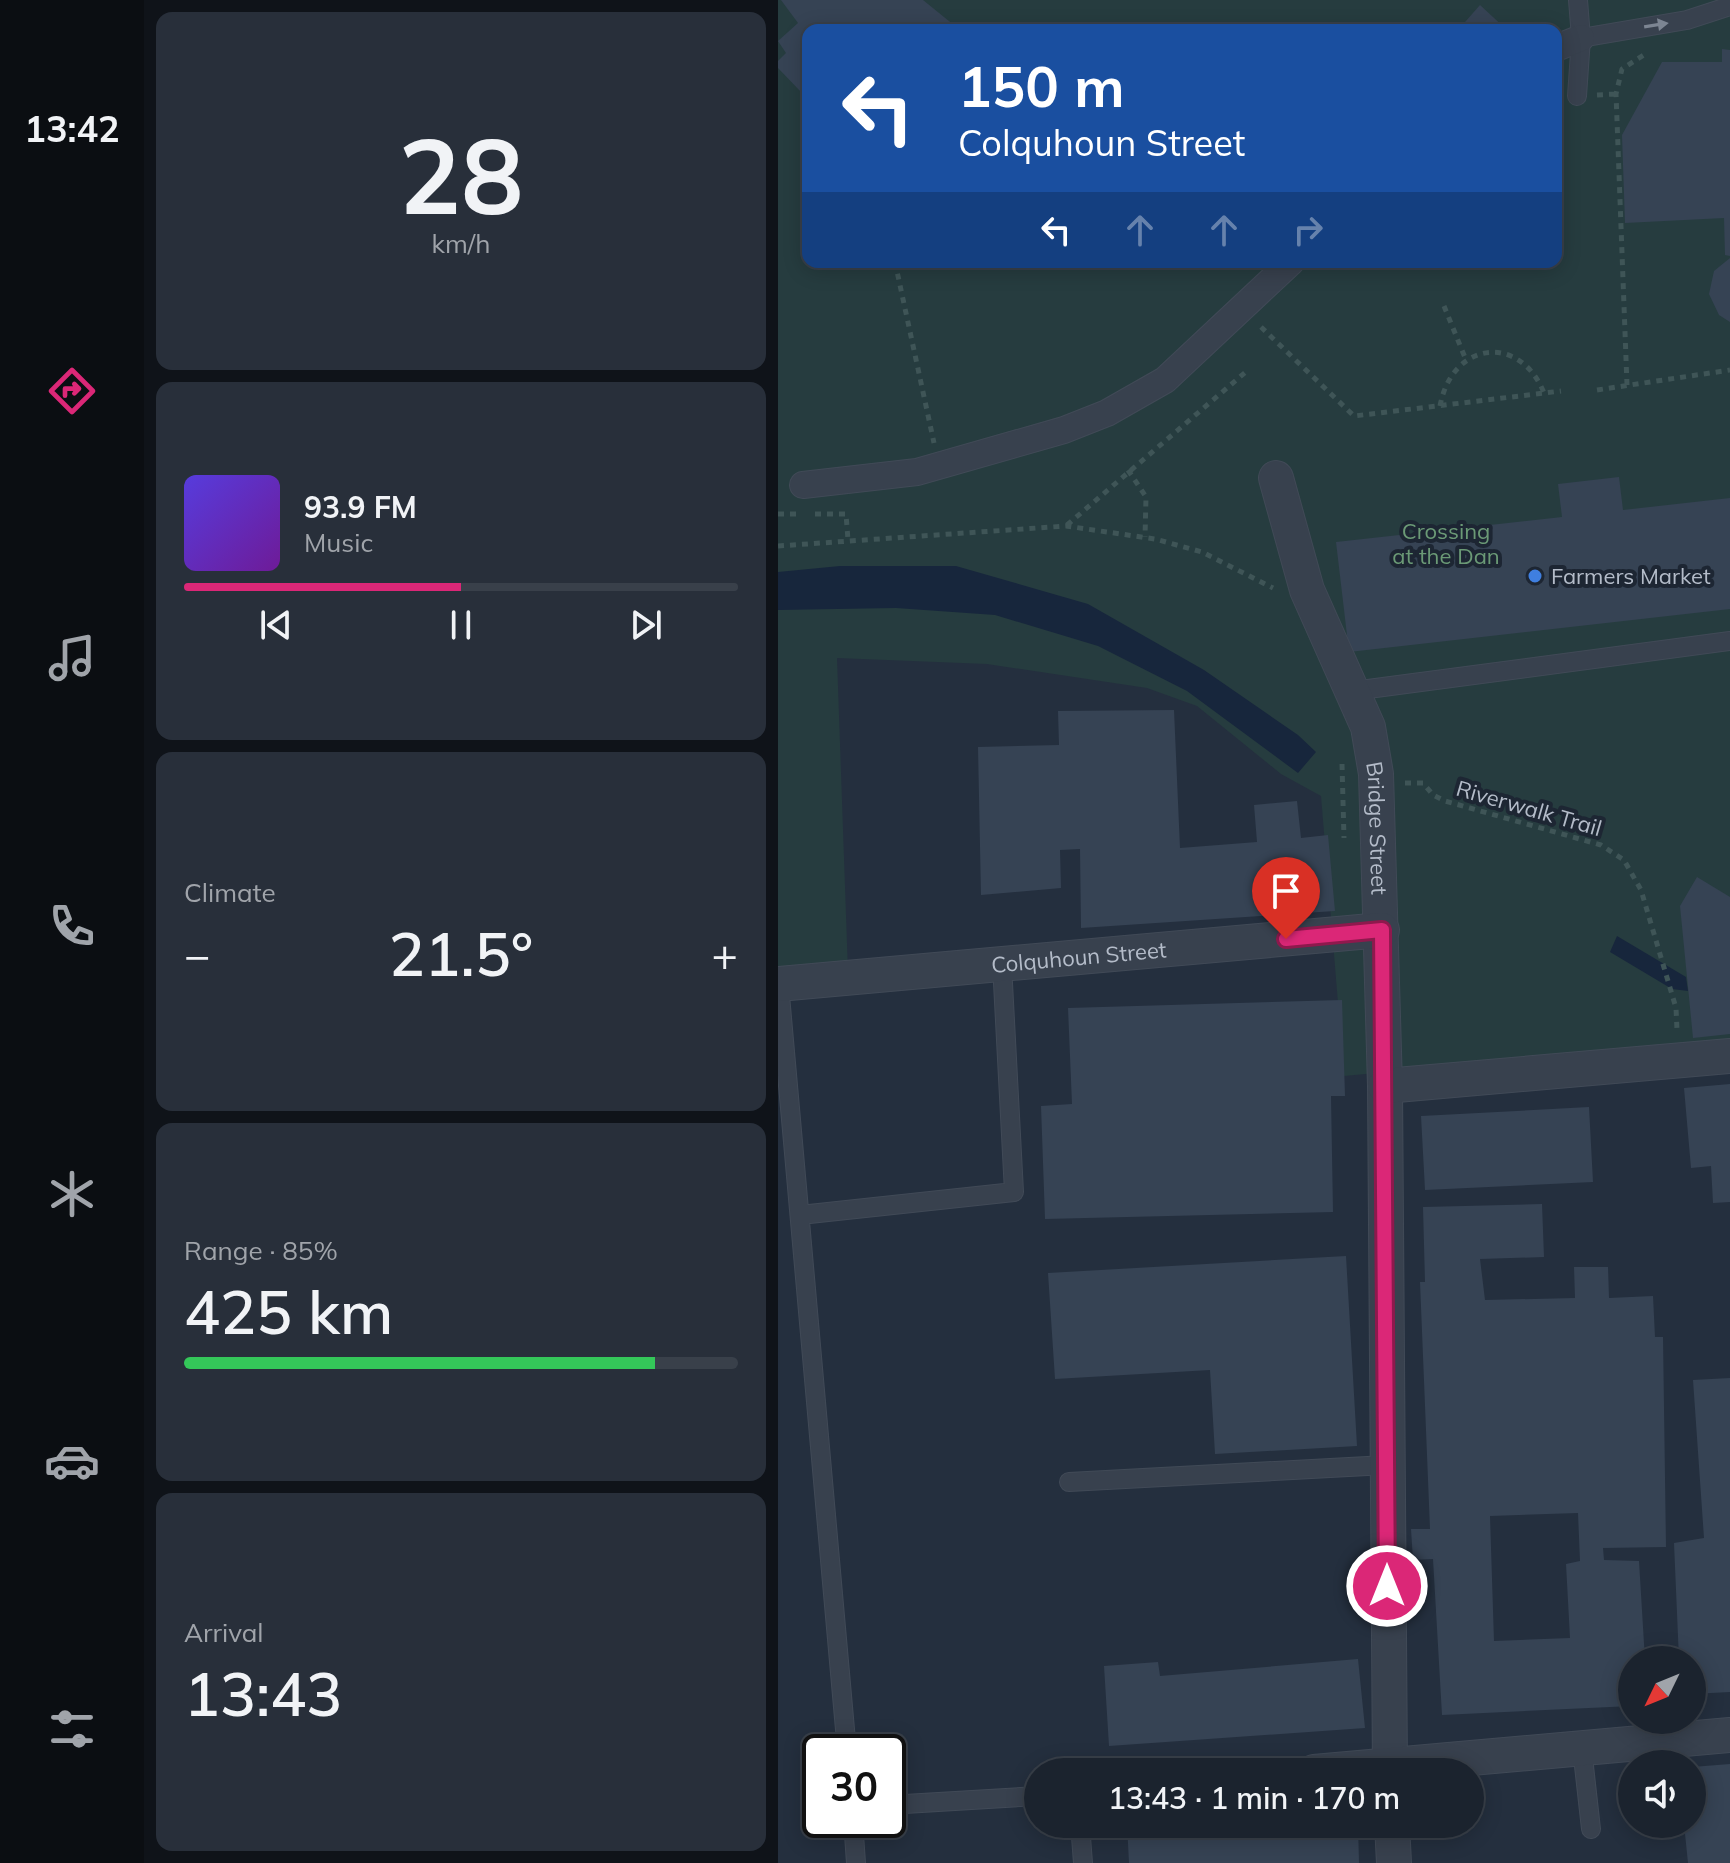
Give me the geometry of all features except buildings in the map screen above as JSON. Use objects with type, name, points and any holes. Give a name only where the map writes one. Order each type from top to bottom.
[{"type":"street","points":[[1562,46],[1581,38]]},
{"type":"street","points":[[803,485],[938,467],[1064,430],[1129,401],[1165,380],[1284,268]]},
{"type":"street","name":"Bridge Street","points":[[1276,478],[1307,590],[1368,727],[1376,774],[1385,1086],[1390,1758]]},
{"type":"street","name":"Colquhoun Street","points":[[779,984],[1382,930]]},
{"type":"street","points":[[1385,1086],[1730,1056]]},
{"type":"street","points":[[1484,1758],[1730,1735]]},
{"type":"street","points":[[1393,1838],[1394,1863]]},
{"type":"lane","points":[[1577,96],[1581,38],[1578,0]]},
{"type":"lane","points":[[1581,38],[1687,20],[1730,6]]},
{"type":"lane","points":[[1353,691],[1730,641]]},
{"type":"lane","points":[[800,1215],[1014,1192],[1002,964]]},
{"type":"lane","points":[[779,984],[845,1734]]},
{"type":"lane","points":[[1069,1482],[1386,1465]]},
{"type":"lane","points":[[1582,1748],[1591,1829]]},
{"type":"lane","points":[[906,1804],[1024,1797]]},
{"type":"lane","points":[[854,1838],[856,1863]]},
{"type":"lane","points":[[1081,1838],[1083,1863]]},
{"type":"path","points":[[1627,385],[1616,94],[1622,69],[1641,55],[1655,51]]},
{"type":"path","points":[[896,268],[938,467]]},
{"type":"path","points":[[1444,306],[1466,360]]},
{"type":"path","points":[[1238,310],[1270,333],[1354,416],[1561,391]]},
{"type":"path","points":[[1440,406],[1444,384],[1456,366],[1475,355],[1495,353],[1514,359],[1537,376],[1544,393]]},
{"type":"path","points":[[1066,526],[1248,370]]},
{"type":"path","points":[[1597,390],[1730,370]]},
{"type":"path","points":[[1128,470],[1146,497],[1145,537]]},
{"type":"path","points":[[778,514],[846,514],[848,540]]},
{"type":"path","points":[[778,546],[1066,526],[1145,537],[1202,552],[1286,594]]},
{"type":"path","points":[[1340,779],[1342,754]]},
{"type":"path","name":"Riverwalk Trail","points":[[1433,795],[1485,814],[1613,850],[1635,876],[1676,1008],[1677,1031]]},
{"type":"green space","name":"Crossing at the Dan","points":[[778,0],[1730,0],[1730,1040],[1344,1076],[1321,796],[1281,774],[1197,706],[1147,688],[987,664],[837,658],[848,972],[778,977]]},
{"type":"water","points":[[840,566],[956,566],[1088,604],[1204,670],[1298,735],[1316,752],[1298,773],[1187,691],[1098,646],[995,615],[896,608],[778,610],[778,572]]},
{"type":"water","points":[[1617,936],[1686,977],[1688,991],[1672,989],[1610,952]]},
{"type":"place","name":"Farmers Market","points":[[1535,576]]},
{"type":"route","points":[[1286,939],[1382,930],[1387,1586]]}]
